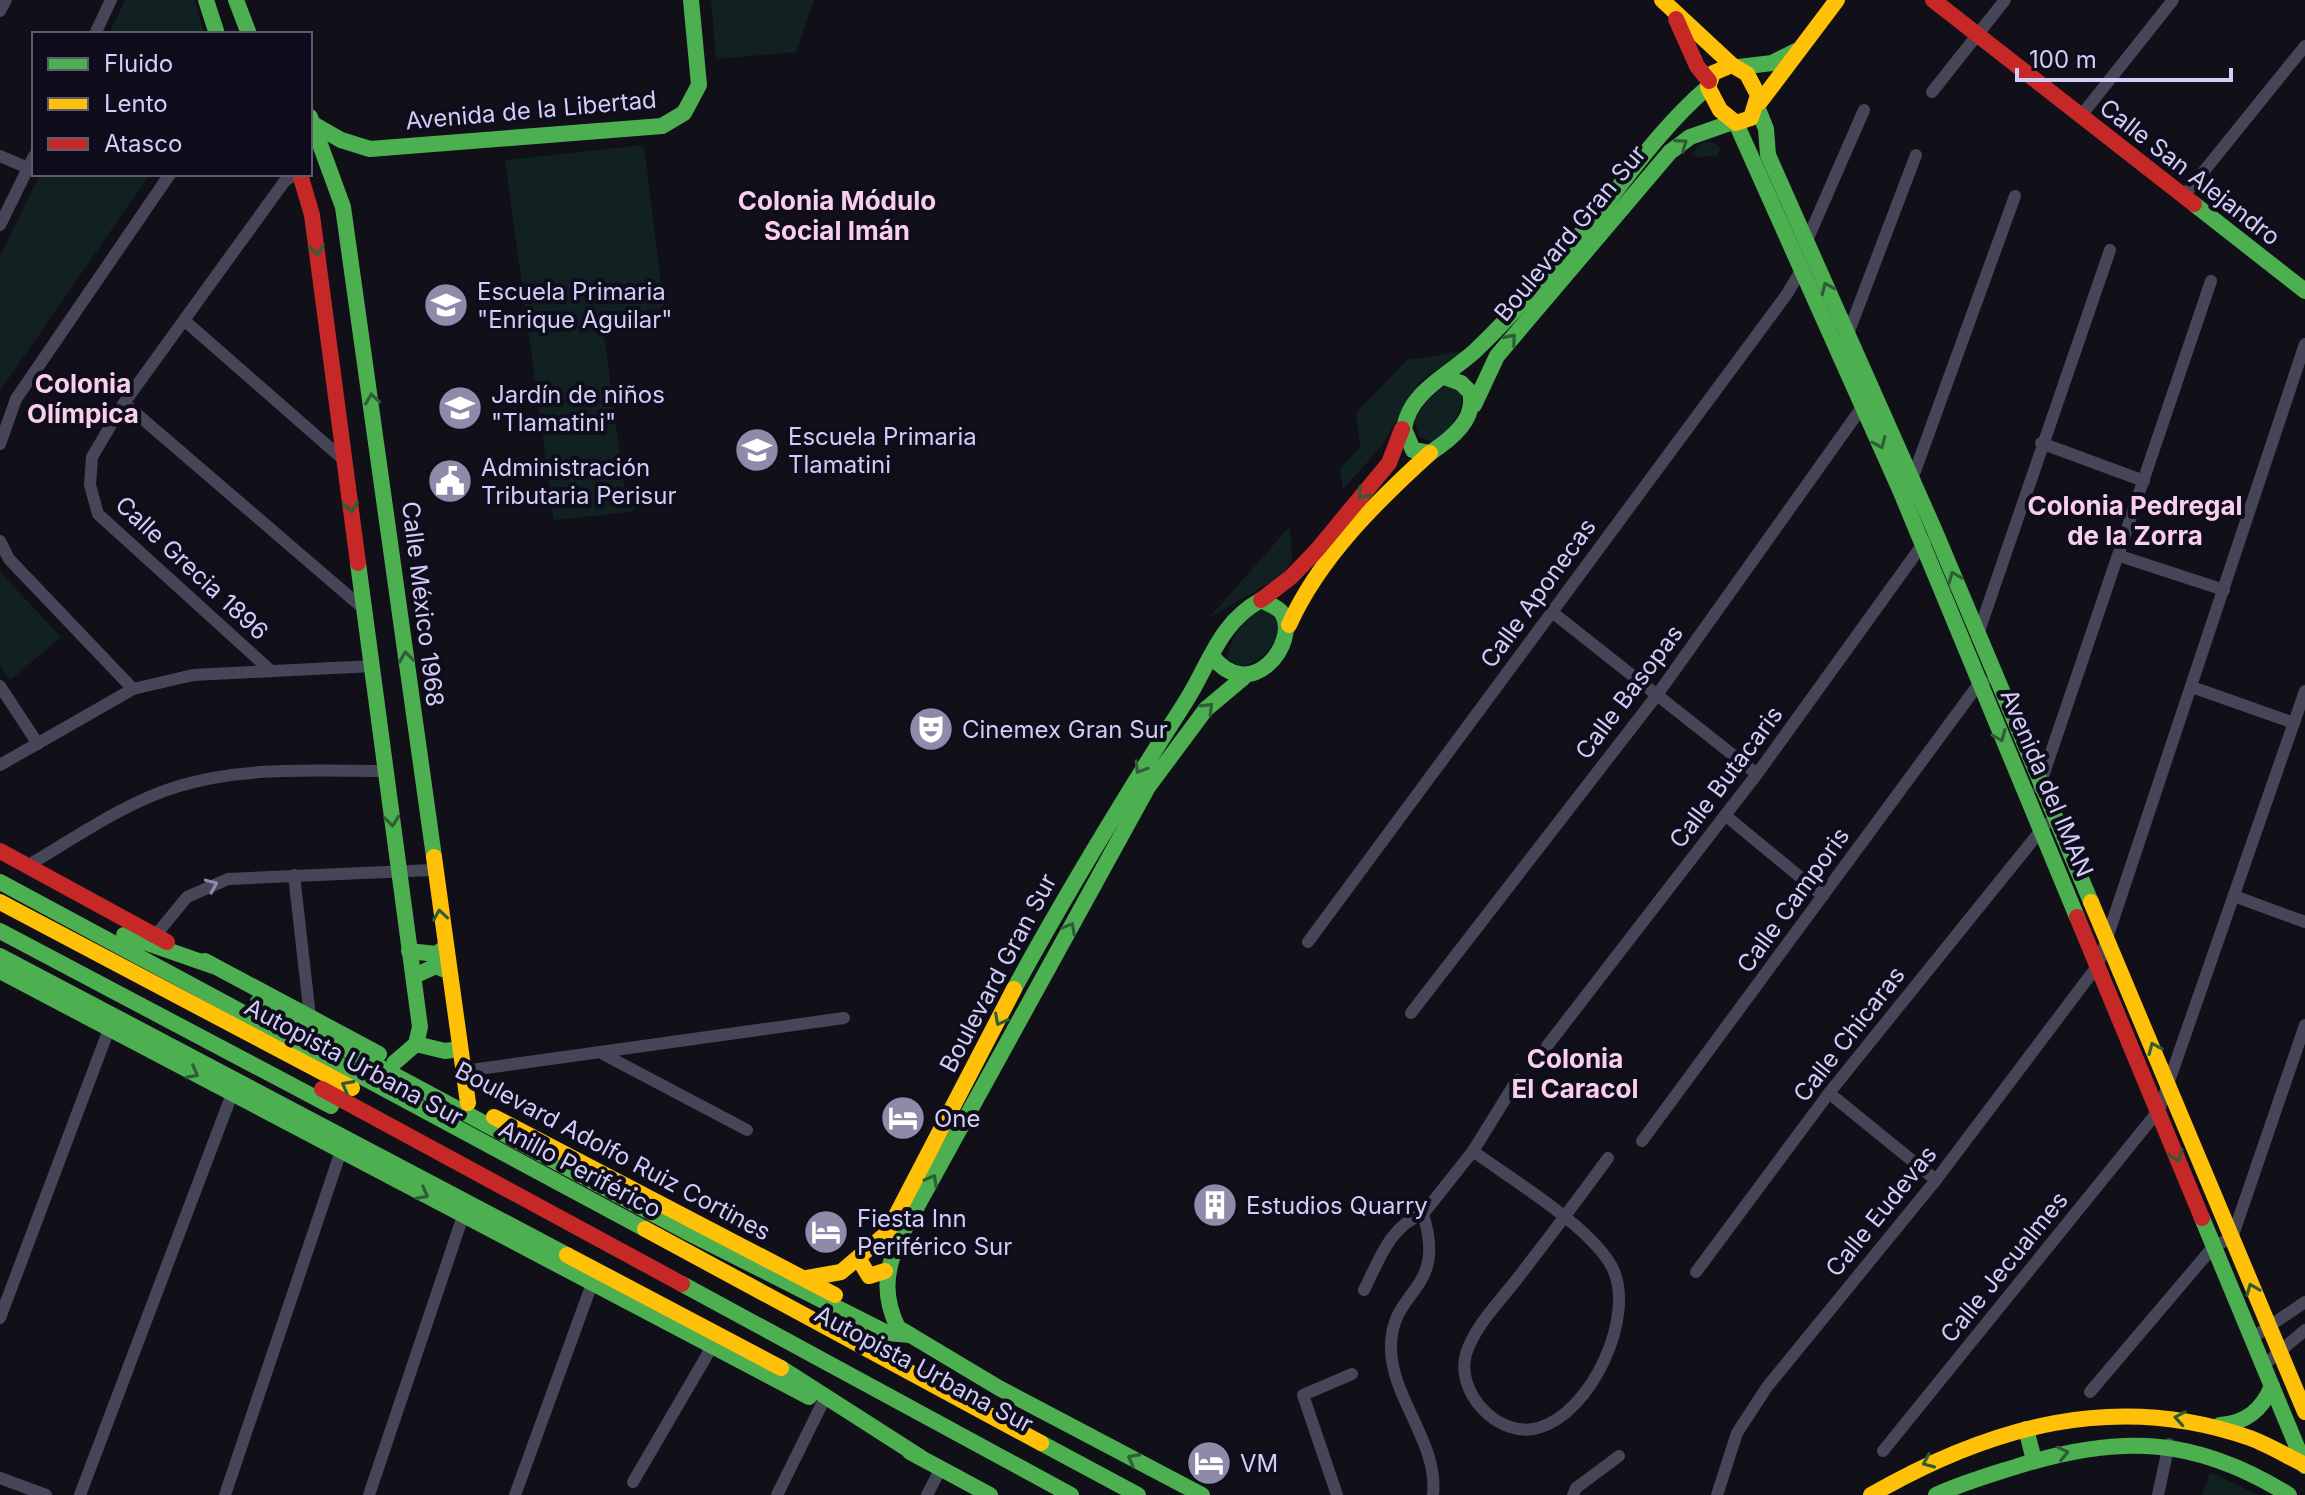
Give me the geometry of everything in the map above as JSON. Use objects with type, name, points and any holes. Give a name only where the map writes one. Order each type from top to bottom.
[{"type":"main road","points":[[206,0],[216,32]]},
{"type":"main road","points":[[236,0],[248,32]]},
{"type":"main road","name":"Avenida de la Libertad","points":[[312,121],[370,149],[662,126],[684,113],[699,85],[691,0]]},
{"type":"main road","points":[[1662,0],[1754,83],[1759,105]]},
{"type":"main road","points":[[1674,14],[1720,110],[1734,123],[1751,118],[1837,0]]},
{"type":"main road","name":"Calle San Alejandro","points":[[1933,0],[2183,197],[2303,285]]},
{"type":"main road","points":[[1708,84],[1721,67],[1772,63],[1798,51]]},
{"type":"main road","name":"Boulevard Gran Sur","points":[[1444,377],[1481,345],[1602,208],[1680,109],[1708,84]]},
{"type":"main road","name":"Avenida del IMAN","points":[[1759,105],[1766,129],[1768,155],[1868,399],[1907,486],[1934,529],[2042,786],[2048,823],[2098,965],[2305,1465]]},
{"type":"main road","name":"Calle México 1968","points":[[312,121],[343,207],[356,285],[433,870],[468,1103]]},
{"type":"main road","name":"Boulevard Gran Sur","points":[[1473,407],[1497,356],[1670,152],[1701,132],[1734,123]]},
{"type":"main road","name":"Avenida del IMAN","points":[[1734,123],[1802,270],[1843,340]]},
{"type":"main road","points":[[298,176],[312,215],[420,1027],[416,1044],[394,1063]]},
{"type":"main road","points":[[1444,377],[1466,385],[1472,394],[1473,407],[1458,433],[1407,473],[1305,590],[1273,658],[1259,671],[1243,678],[1221,671],[1212,656],[1218,635],[1242,608],[1261,600],[1291,577],[1335,528],[1389,463],[1412,408],[1444,377]]},
{"type":"main road","points":[[1403,427],[1407,444],[1413,450],[1430,453]]},
{"type":"main road","name":"Avenida del IMAN","points":[[1907,486],[1922,545],[1978,685],[2026,794],[2048,823],[2107,938],[2305,1412]]},
{"type":"main road","points":[[1261,600],[1281,607],[1289,625]]},
{"type":"main road","name":"Boulevard Gran Sur","points":[[803,1278],[822,1280],[860,1261],[887,1233],[1112,813],[1212,656]]},
{"type":"main road","name":"Boulevard Gran Sur","points":[[885,1271],[1036,989],[1156,775],[1208,707],[1243,678]]},
{"type":"main road","name":"Boulevard Adolfo Ruiz Cortines","points":[[0,851],[732,1248],[803,1278],[999,1388],[1202,1495]]},
{"type":"main road","points":[[0,870],[506,1132],[690,1234],[732,1248],[822,1306],[1044,1434],[1068,1459]]},
{"type":"main road","name":"Anillo Periférico","points":[[0,882],[1138,1495]]},
{"type":"main road","name":"Autopista Urbana Sur","points":[[0,902],[1106,1495]]},
{"type":"main road","points":[[58,912],[213,966]]},
{"type":"main road","name":"Autopista Urbana Sur","points":[[0,916],[1071,1495]]},
{"type":"main road","points":[[0,931],[543,1217],[1050,1495]]},
{"type":"main road","points":[[409,951],[436,954],[445,948]]},
{"type":"main road","points":[[0,956],[774,1364],[920,1457]]},
{"type":"main road","points":[[414,976],[436,966],[448,971]]},
{"type":"main road","points":[[0,971],[463,1216],[593,1281],[990,1495]]},
{"type":"main road","points":[[1021,980],[1022,995],[1036,989]]},
{"type":"main road","points":[[416,1044],[445,1051],[460,1049]]},
{"type":"main road","points":[[543,1217],[645,1291],[760,1361],[793,1389]]},
{"type":"main road","points":[[690,1234],[710,1253],[822,1306],[887,1333],[904,1332]]},
{"type":"main road","points":[[860,1261],[869,1276],[885,1271],[888,1309],[904,1332]]},
{"type":"main road","points":[[2213,1425],[2231,1425],[2248,1418],[2262,1406],[2272,1386]]},
{"type":"main road","points":[[1871,1495],[1922,1464],[1971,1444],[2079,1417],[2124,1413],[2174,1417],[2213,1425],[2266,1445],[2305,1465]]},
{"type":"main road","points":[[2026,1429],[2034,1460]]},
{"type":"main road","points":[[1936,1495],[2034,1460],[2119,1444],[2169,1444],[2226,1459],[2289,1495]]},
{"type":"street","points":[[0,11],[6,0]]},
{"type":"street","points":[[96,32],[111,0]]},
{"type":"street","points":[[1932,92],[2005,0]]},
{"type":"street","points":[[2080,117],[2173,0]]},
{"type":"street","points":[[2183,197],[2305,46]]},
{"type":"street","points":[[1802,270],[1805,241],[1864,110]]},
{"type":"street","points":[[1843,340],[1866,292],[1916,155]]},
{"type":"street","points":[[0,156],[31,162],[0,225]]},
{"type":"street","points":[[0,444],[16,399],[169,176]]},
{"type":"street","name":"Calle Grecia 1896","points":[[271,671],[98,514],[90,485],[92,457],[124,403],[284,182],[294,176]]},
{"type":"street","points":[[1907,486],[2015,196]]},
{"type":"street","points":[[1969,662],[2041,443],[2110,250]]},
{"type":"street","name":"Calle Aponecas","points":[[1308,942],[1802,270]]},
{"type":"street","points":[[2026,794],[2042,786],[2211,281]]},
{"type":"street","points":[[185,321],[345,461]]},
{"type":"street","name":"Calle Eudevas","points":[[1717,1495],[1737,1433],[1767,1387],[1936,1180],[2098,965],[2305,344]]},
{"type":"street","name":"Calle Basopas","points":[[1411,1013],[1657,695],[1868,399]]},
{"type":"street","points":[[124,403],[365,610]]},
{"type":"street","points":[[2041,443],[2144,481]]},
{"type":"street","name":"Calle Butacaris","points":[[1547,1046],[1757,774],[1934,529]]},
{"type":"street","points":[[0,541],[9,559],[133,689]]},
{"type":"street","points":[[2120,556],[2224,590]]},
{"type":"street","points":[[1552,612],[1757,774]]},
{"type":"street","points":[[0,765],[133,689],[193,675],[373,666]]},
{"type":"street","points":[[1978,685],[1995,676]]},
{"type":"street","name":"Calle Camporis","points":[[1642,1141],[1978,685]]},
{"type":"street","points":[[0,686],[38,744]]},
{"type":"street","points":[[2192,687],[2294,723]]},
{"type":"street","name":"Calle Jecualmes","points":[[1883,1451],[2159,1110],[2305,691]]},
{"type":"street","points":[[27,866],[125,810],[177,786],[245,772],[387,771]]},
{"type":"street","points":[[1725,815],[1823,896]]},
{"type":"street","name":"Calle Chicaras","points":[[1696,1272],[1829,1093],[2048,823]]},
{"type":"street","points":[[155,936],[187,897],[228,879],[433,870]]},
{"type":"street","points":[[294,875],[310,1017]]},
{"type":"street","points":[[2234,896],[2305,922]]},
{"type":"street","points":[[464,1071],[844,1018]]},
{"type":"street","points":[[2090,1392],[2214,1246],[2232,1238],[2305,1025]]},
{"type":"street","points":[[0,1318],[109,1029]]},
{"type":"street","points":[[603,1054],[747,1130]]},
{"type":"street","points":[[1364,1290],[1389,1240],[1409,1219],[1423,1214],[1473,1151],[1517,1080]]},
{"type":"street","points":[[1829,1093],[1936,1180]]},
{"type":"street","points":[[80,1495],[232,1094]]},
{"type":"street","points":[[225,1495],[341,1151]]},
{"type":"street","points":[[1473,1151],[1564,1218],[1585,1234],[1612,1267],[1621,1298],[1617,1322],[1600,1371],[1586,1390],[1551,1421],[1538,1428],[1522,1428],[1483,1410],[1468,1393],[1463,1373],[1466,1353],[1501,1300],[1564,1218],[1608,1158]]},
{"type":"street","points":[[1423,1214],[1432,1255],[1428,1272],[1395,1323],[1390,1345],[1394,1371],[1429,1462],[1433,1495]]},
{"type":"street","points":[[369,1495],[463,1216]]},
{"type":"street","points":[[515,1495],[593,1281]]},
{"type":"street","points":[[2252,1338],[2305,1302]]},
{"type":"street","points":[[2264,1365],[2305,1330]]},
{"type":"street","points":[[633,1482],[713,1345]]},
{"type":"street","points":[[1337,1495],[1303,1395],[1352,1374]]},
{"type":"street","points":[[777,1495],[822,1404]]},
{"type":"street","points":[[2158,1495],[2169,1444]]},
{"type":"street","points":[[1573,1495],[1576,1488],[1619,1456]]},
{"type":"street","points":[[927,1495],[941,1468]]},
{"type":"street","points":[[0,1478],[46,1495]]},
{"type":"shaded area","points":[[125,0],[195,0],[203,32],[110,32]]},
{"type":"shaded area","points":[[711,0],[814,0],[796,52],[716,59]]},
{"type":"shaded area","points":[[1703,142],[1715,143],[1720,148],[1717,156],[1698,157],[1692,153]]},
{"type":"shaded area","points":[[644,145],[664,308],[611,315],[612,325],[603,328],[626,500],[636,499],[637,505],[632,512],[554,520],[505,160]]},
{"type":"shaded area","points":[[39,176],[149,176],[0,391],[0,256]]},
{"type":"shaded area","points":[[1464,351],[1419,382],[1381,447],[1343,489],[1340,469],[1360,447],[1356,413],[1407,360]]},
{"type":"shaded area","points":[[1446,385],[1461,391],[1455,420],[1435,442],[1419,437],[1414,419],[1428,400]]},
{"type":"shaded area","points":[[1290,526],[1292,561],[1282,576],[1210,617]]},
{"type":"shaded area","points":[[0,572],[61,637],[10,680],[0,665]]},
{"type":"shaded area","points":[[1261,610],[1275,614],[1275,641],[1264,655],[1240,667],[1227,658],[1232,642],[1243,624]]},
{"type":"shaded area","points":[[2210,1472],[2258,1495],[2202,1495]]},
{"type":"traffic: fast","points":[[206,0],[216,32]]},
{"type":"traffic: fast","points":[[236,0],[248,32]]},
{"type":"traffic: fast","points":[[313,124],[341,140],[370,149],[662,126],[684,113],[699,85],[691,0]]},
{"type":"traffic: fast","points":[[1739,67],[1772,63],[1796,51]]},
{"type":"traffic: fast","points":[[1444,377],[1461,383],[1470,392],[1470,411],[1454,435],[1430,453],[1413,450],[1404,429],[1414,404],[1422,394],[1466,359],[1510,316],[1573,244],[1665,129],[1708,87]]},
{"type":"traffic: fast","points":[[1758,109],[1766,129],[1768,155],[1934,529],[2091,902]]},
{"type":"traffic: fast","points":[[312,122],[343,207],[434,857]]},
{"type":"traffic: fast","points":[[1474,405],[1497,356],[1670,152],[1690,137],[1733,122]]},
{"type":"traffic: fast","points":[[1736,123],[1900,490],[2077,917]]},
{"type":"traffic: fast","points":[[2194,204],[2305,291]]},
{"type":"traffic: fast","points":[[358,563],[420,1027],[416,1044],[394,1063]]},
{"type":"traffic: fast","points":[[1014,989],[1076,879],[1225,632],[1247,609],[1261,600],[1282,613],[1286,625],[1278,653],[1256,672],[1242,674],[1227,670],[1212,656]]},
{"type":"traffic: fast","points":[[898,1328],[888,1295],[888,1274],[898,1241],[1148,787],[1206,709],[1243,678]]},
{"type":"traffic: fast","points":[[0,882],[645,1229]]},
{"type":"traffic: fast","points":[[0,931],[331,1106]]},
{"type":"traffic: fast","points":[[124,935],[213,966]]},
{"type":"traffic: fast","points":[[409,951],[436,954],[445,948]]},
{"type":"traffic: fast","points":[[0,956],[567,1255]]},
{"type":"traffic: fast","points":[[205,961],[379,1054]]},
{"type":"traffic: fast","points":[[414,976],[436,966],[448,971]]},
{"type":"traffic: fast","points":[[0,971],[809,1397]]},
{"type":"traffic: fast","points":[[258,1002],[685,1231],[887,1333],[910,1335]]},
{"type":"traffic: fast","points":[[416,1044],[445,1051],[460,1049]]},
{"type":"traffic: fast","points":[[2202,1218],[2305,1466]]},
{"type":"traffic: fast","points":[[682,1284],[1071,1495]]},
{"type":"traffic: fast","points":[[902,1330],[999,1388],[1202,1495]]},
{"type":"traffic: fast","points":[[781,1368],[920,1457]]},
{"type":"traffic: fast","points":[[2220,1425],[2252,1414],[2272,1386]]},
{"type":"traffic: fast","points":[[2026,1429],[2034,1460]]},
{"type":"traffic: fast","points":[[1041,1443],[1138,1495]]},
{"type":"traffic: fast","points":[[1936,1495],[1976,1479],[2055,1456],[2124,1446],[2190,1452],[2255,1476],[2289,1495]]},
{"type":"traffic: fast","points":[[910,1452],[990,1495]]},
{"type":"traffic: slow","points":[[1662,0],[1732,65]]},
{"type":"traffic: slow","points":[[1760,102],[1837,0]]},
{"type":"traffic: slow","points":[[1732,65],[1747,74],[1758,95],[1751,118],[1736,123],[1720,110],[1708,87],[1713,73],[1732,65]]},
{"type":"traffic: slow","points":[[1289,625],[1316,577],[1350,532],[1430,453]]},
{"type":"traffic: slow","points":[[434,857],[468,1103]]},
{"type":"traffic: slow","points":[[0,902],[352,1088]]},
{"type":"traffic: slow","points":[[2091,902],[2305,1412]]},
{"type":"traffic: slow","points":[[807,1278],[841,1272],[887,1233],[1014,989]]},
{"type":"traffic: slow","points":[[494,1117],[835,1295]]},
{"type":"traffic: slow","points":[[645,1229],[1041,1443]]},
{"type":"traffic: slow","points":[[567,1255],[781,1368]]},
{"type":"traffic: slow","points":[[860,1261],[869,1276],[885,1271]]},
{"type":"traffic: slow","points":[[1871,1495],[1962,1450],[2008,1434],[2055,1423],[2102,1417],[2151,1417],[2200,1424],[2250,1438],[2305,1465]]},
{"type":"traffic: jam","points":[[1933,0],[2194,204]]},
{"type":"traffic: jam","points":[[1676,19],[1697,66],[1709,81]]},
{"type":"traffic: jam","points":[[301,176],[312,215],[358,563]]},
{"type":"traffic: jam","points":[[1261,600],[1291,577],[1317,550],[1389,463],[1402,429]]},
{"type":"traffic: jam","points":[[0,851],[167,942]]},
{"type":"traffic: jam","points":[[2077,917],[2202,1218]]},
{"type":"traffic: jam","points":[[322,1089],[682,1284]]},
{"type":"place","name":"Escuela Primaria \"Enrique Aguilar\"","points":[[446,305]]},
{"type":"place","name":"Jardín de niños \"Tlamatini\"","points":[[460,408]]},
{"type":"place","name":"Escuela Primaria Tlamatini","points":[[757,450]]},
{"type":"place","name":"Administración Tributaria Perisur","points":[[450,481]]},
{"type":"place","name":"Cinemex Gran Sur","points":[[931,729]]},
{"type":"place","name":"One","points":[[903,1118]]},
{"type":"place","name":"Estudios Quarry","points":[[1215,1205]]},
{"type":"place","name":"Fiesta Inn Periférico Sur","points":[[826,1232]]},
{"type":"place","name":"VM","points":[[1209,1463]]},
{"type":"district","name":"Colonia Módulo Social Imán","points":[[837,215]]},
{"type":"district","name":"Colonia Olímpica","points":[[83,398]]},
{"type":"district","name":"Colonia Pedregal de la Zorra","points":[[2135,520]]},
{"type":"district","name":"Colonia El Caracol","points":[[1575,1073]]}]
